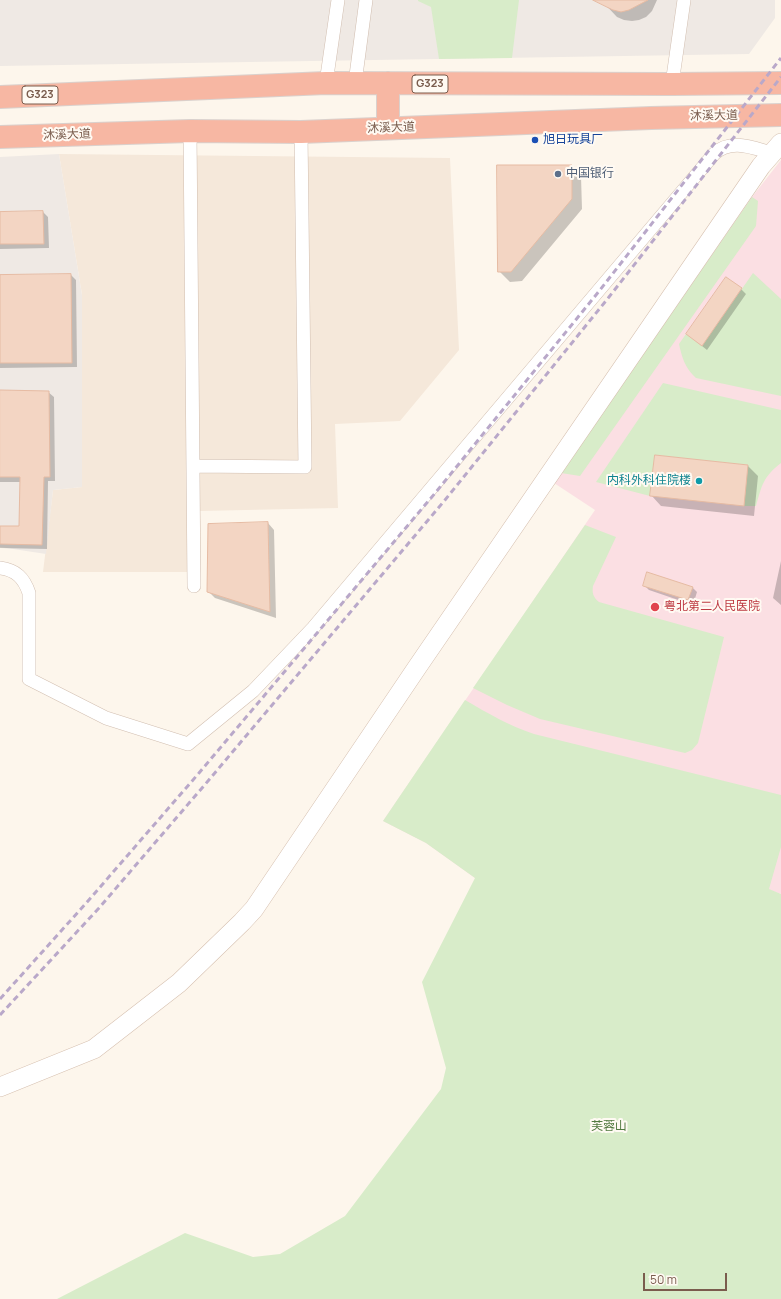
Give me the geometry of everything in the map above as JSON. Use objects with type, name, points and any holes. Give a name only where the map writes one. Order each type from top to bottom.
[{"type":"highway","name":"G323","points":[[0,97],[326,83],[781,83]]},
{"type":"highway","points":[[388,83],[388,128]]},
{"type":"highway","name":"沐溪大道","points":[[0,137],[190,130],[301,132],[651,118],[781,115]]},
{"type":"main road","points":[[0,1088],[94,1049],[179,982],[242,922],[254,908],[757,172],[777,148]]},
{"type":"street","points":[[326,83],[338,0]]},
{"type":"street","points":[[355,83],[366,0]]},
{"type":"street","points":[[672,84],[684,0]]},
{"type":"street","points":[[190,130],[194,586]]},
{"type":"street","points":[[193,466],[305,467],[301,132]]},
{"type":"street","points":[[0,568],[7,569],[25,582],[29,594],[29,679],[106,718],[188,744],[254,691],[313,628],[714,154],[725,147],[734,145],[777,148]]},
{"type":"shaded area","points":[[0,0],[775,0],[775,18],[749,54],[0,66]]},
{"type":"shaded area","points":[[59,154],[450,158],[459,350],[400,421],[335,424],[338,508],[200,511],[201,572],[43,572],[53,490],[82,487],[82,295]]},
{"type":"shaded area","points":[[59,154],[82,295],[82,487],[53,490],[46,554],[0,547],[0,157]]},
{"type":"shaded area","name":"粤北第二人民医院","points":[[781,160],[781,894],[575,821],[475,878],[426,843],[383,821],[595,510],[554,483],[752,197]]},
{"type":"green space","points":[[418,0],[519,0],[512,58],[439,59],[431,7]]},
{"type":"green space","points":[[752,197],[758,201],[756,226],[580,476],[561,473]]},
{"type":"green space","points":[[753,273],[781,299],[781,396],[696,378],[687,367],[680,349],[679,344],[686,334],[702,346]]},
{"type":"green space","points":[[663,383],[781,410],[781,463],[770,473],[764,482],[756,506],[744,506],[748,465],[655,455],[650,496],[596,482]]},
{"type":"green space","points":[[585,525],[616,537],[593,586],[593,595],[599,602],[724,637],[698,743],[692,750],[685,753],[540,719],[473,688]]},
{"type":"green space","name":"芙蓉山","points":[[465,700],[507,723],[534,734],[781,795],[781,847],[769,889],[781,894],[781,1299],[57,1299],[185,1233],[253,1257],[280,1254],[345,1216],[441,1089],[446,1068],[422,982],[475,878],[426,843],[383,821]]},
{"type":"building","points":[[593,0],[648,0],[629,10],[621,12],[613,10]]},
{"type":"building","points":[[497,165],[572,165],[572,199],[511,272],[498,272]]},
{"type":"building","points":[[43,211],[44,244],[0,244],[0,212]]},
{"type":"building","points":[[71,274],[72,363],[0,363],[0,275]]},
{"type":"building","points":[[726,277],[742,288],[702,346],[686,334]]},
{"type":"building","points":[[0,390],[49,391],[50,477],[44,477],[42,545],[0,544],[0,526],[19,526],[20,477],[0,477]]},
{"type":"building","name":"内科外科住院楼","points":[[655,455],[748,465],[744,506],[650,496]]},
{"type":"building","points":[[268,522],[270,612],[207,592],[208,524]]},
{"type":"building","points":[[647,572],[693,587],[688,600],[643,586]]},
{"type":"railway","points":[[0,999],[88,901],[199,773],[436,492],[600,290],[781,58]]},
{"type":"railway","points":[[0,1015],[99,908],[445,500],[609,297],[781,77]]},
{"type":"place","name":"旭日玩具厂","points":[[535,140]]},
{"type":"place","name":"中国银行","points":[[558,174]]},
{"type":"place","name":"内科外科住院楼","points":[[699,481]]},
{"type":"place","name":"粤北第二人民医院","points":[[655,607]]}]
